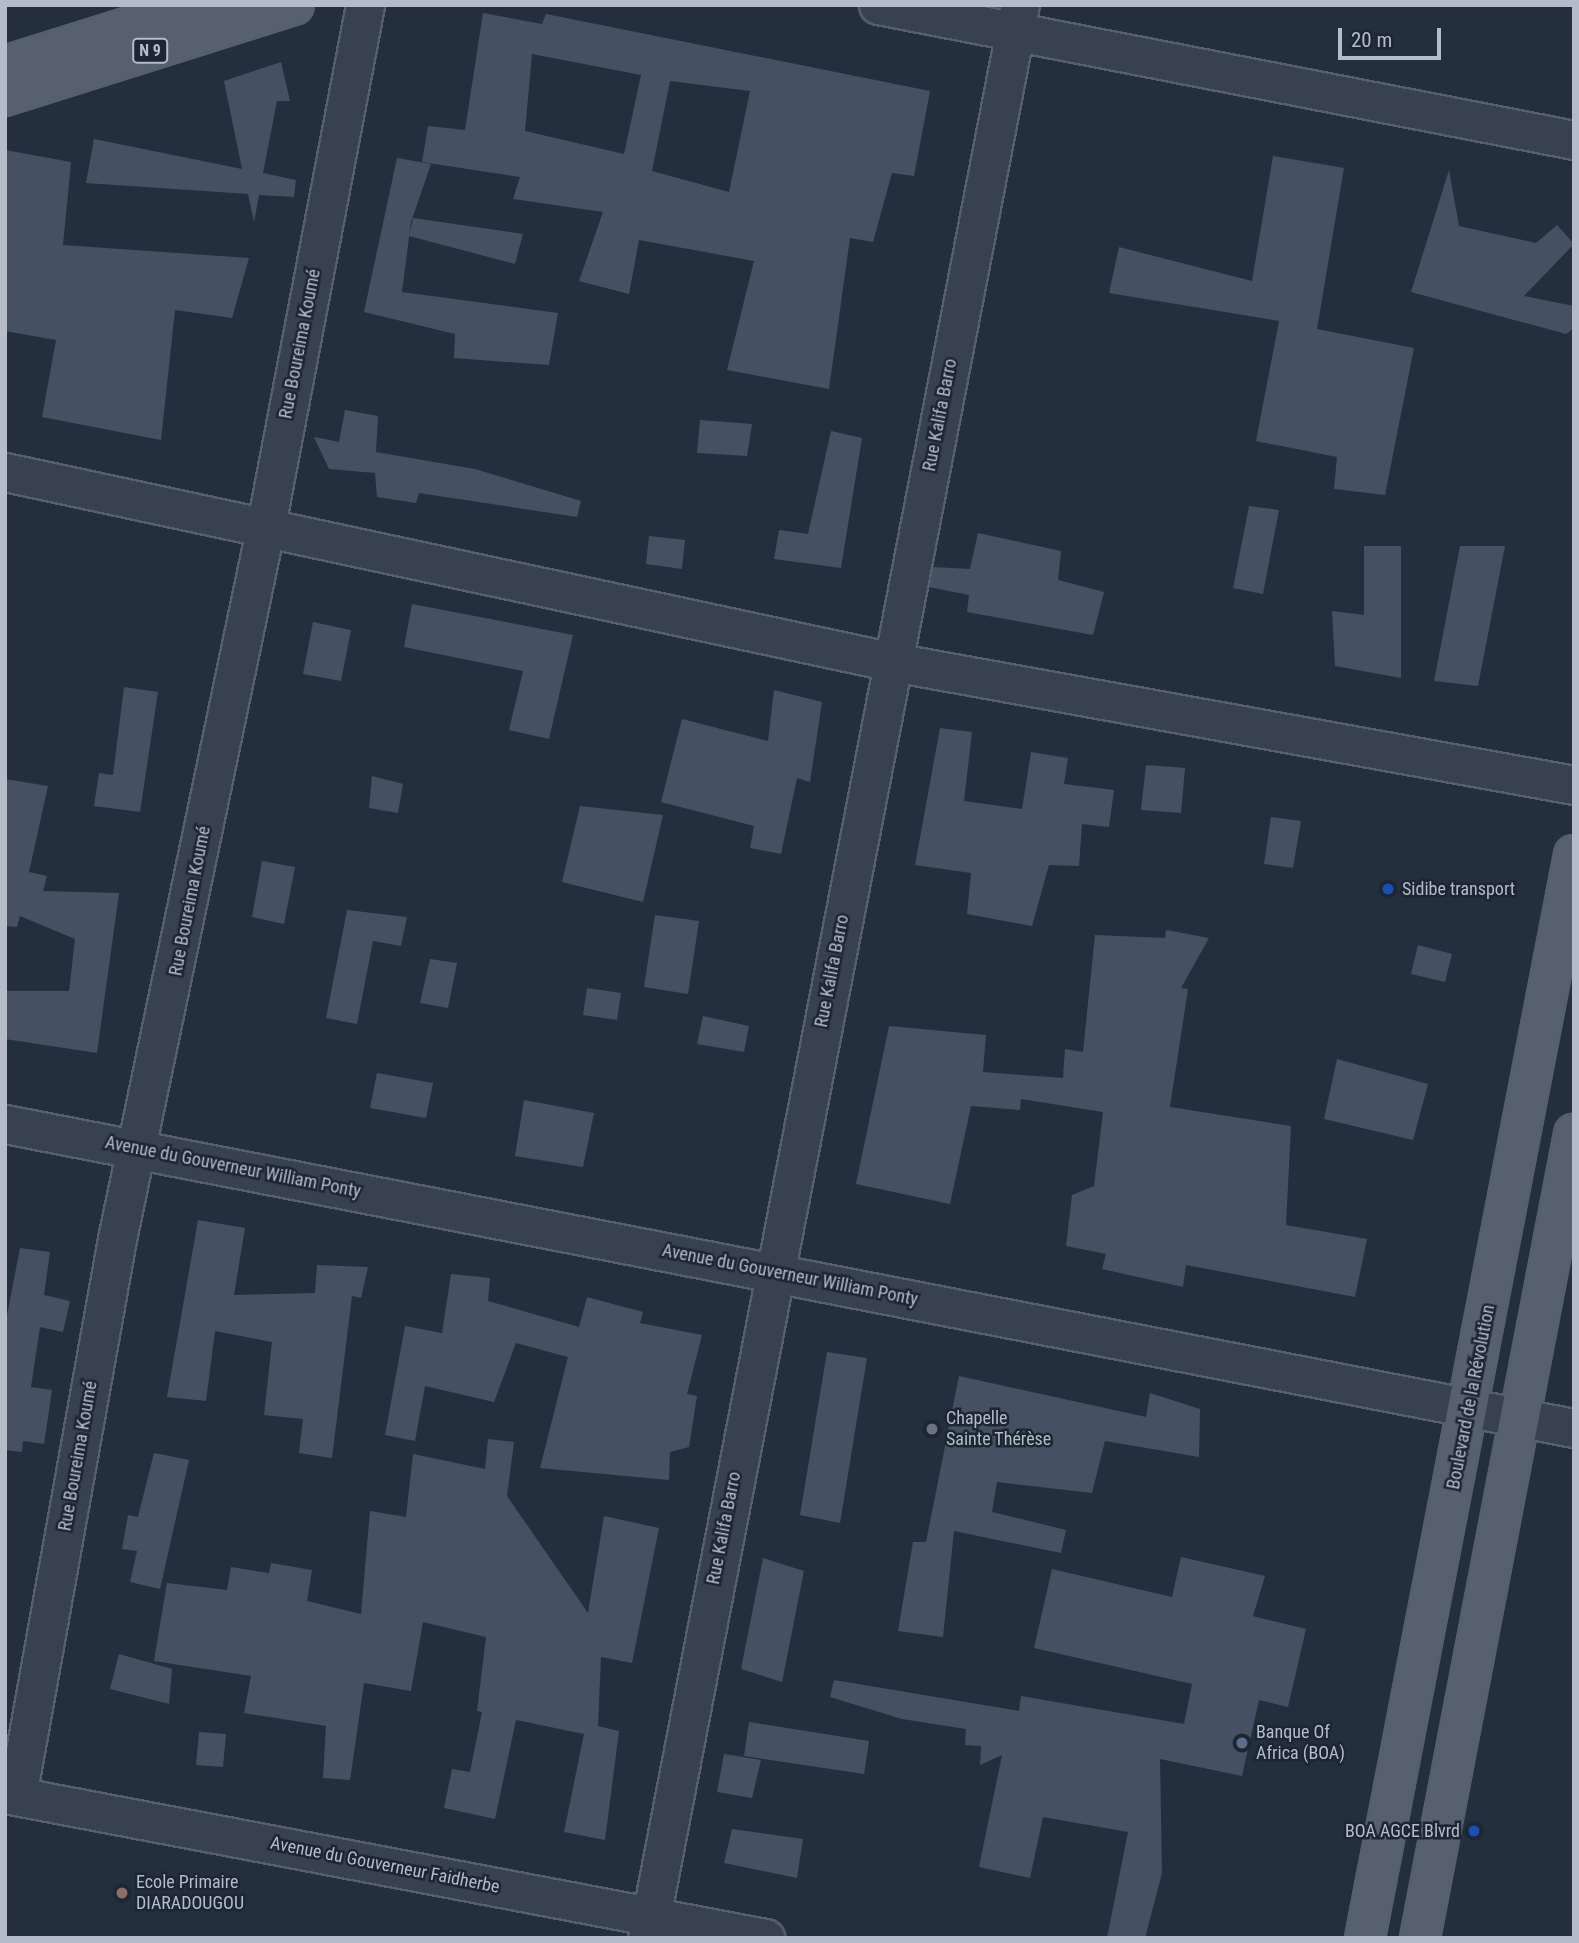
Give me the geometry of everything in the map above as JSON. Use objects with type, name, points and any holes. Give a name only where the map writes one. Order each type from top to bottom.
[{"type":"main road","name":"N 9","points":[[5,66],[200,5]]},
{"type":"main road","name":"N 9","points":[[5,96],[294,5]]},
{"type":"main road","name":"Boulevard de la Révolution","points":[[1365,1938],[1470,1409],[1574,855]]},
{"type":"main road","points":[[1420,1938],[1574,1133]]},
{"type":"street","name":"Rue Boureima Koumé","points":[[11,1795],[117,1239],[140,1148],[266,524],[365,5]]},
{"type":"street","points":[[878,5],[1017,20],[1574,140]]},
{"type":"street","name":"Rue Kalifa Barro","points":[[649,1926],[772,1272],[1017,20]]},
{"type":"street","points":[[5,472],[266,524],[893,662],[1574,785]]},
{"type":"street","name":"Avenue du Gouverneur William Ponty","points":[[5,1124],[140,1148],[1574,1428]]},
{"type":"street","name":"Avenue du Gouverneur Faidherbe","points":[[11,1795],[649,1926],[765,1938]]},
{"type":"building","points":[[483,13],[542,24],[546,14],[930,91],[914,176],[892,173],[873,242],[850,238],[829,389],[727,370],[754,261],[639,240],[629,294],[579,281],[603,212],[513,199],[520,177],[422,162],[428,126],[465,130]],"holes":[[[532,54],[641,75],[624,154],[525,131]],[[670,81],[750,91],[729,192],[652,171]]]},
{"type":"building","points":[[281,62],[290,101],[277,101],[263,173],[296,180],[294,197],[259,195],[254,222],[248,194],[86,183],[94,139],[242,169],[224,81]]},
{"type":"building","points":[[5,150],[71,162],[63,245],[249,258],[232,318],[175,310],[161,440],[42,417],[56,340],[5,331]]},
{"type":"building","points":[[1273,156],[1344,168],[1317,329],[1414,348],[1385,495],[1334,489],[1337,457],[1256,441],[1279,321],[1109,293],[1119,247],[1252,281]]},
{"type":"building","points":[[397,158],[431,164],[411,222],[402,292],[558,313],[549,365],[454,358],[455,334],[364,312]]},
{"type":"building","points":[[1449,170],[1459,226],[1536,243],[1557,225],[1574,244],[1524,296],[1574,306],[1574,328],[1566,334],[1411,292]]},
{"type":"building","points":[[413,218],[523,234],[515,264],[409,236]]},
{"type":"building","points":[[345,410],[378,416],[376,452],[475,469],[581,501],[577,517],[419,493],[416,503],[377,497],[375,473],[329,469],[314,437],[339,442]]},
{"type":"building","points":[[700,420],[752,424],[747,456],[697,453]]},
{"type":"building","points":[[831,431],[862,438],[841,568],[774,559],[779,530],[808,534]]},
{"type":"building","points":[[1249,506],[1279,510],[1263,594],[1233,588]]},
{"type":"building","points":[[978,533],[1061,551],[1058,580],[1104,592],[1093,635],[967,612],[969,595],[929,587],[933,567],[970,569]]},
{"type":"building","points":[[649,536],[685,540],[682,569],[646,564]]},
{"type":"building","points":[[1364,546],[1401,546],[1401,678],[1335,666],[1332,611],[1364,615]]},
{"type":"building","points":[[1460,546],[1505,546],[1478,686],[1434,681]]},
{"type":"building","points":[[412,604],[573,635],[549,739],[509,730],[523,671],[404,647]]},
{"type":"building","points":[[313,622],[351,630],[341,681],[303,674]]},
{"type":"building","points":[[124,687],[158,692],[140,812],[94,806],[99,773],[113,775]]},
{"type":"building","points":[[774,690],[822,702],[810,782],[797,778],[781,854],[750,848],[754,826],[661,802],[682,719],[768,741]]},
{"type":"building","points":[[940,728],[972,732],[964,801],[1022,809],[1031,752],[1068,758],[1064,784],[1114,790],[1109,827],[1082,824],[1079,866],[1049,865],[1032,926],[967,914],[971,873],[915,865]]},
{"type":"building","points":[[1146,765],[1185,768],[1181,813],[1141,810]]},
{"type":"building","points":[[372,776],[403,784],[398,813],[369,808]]},
{"type":"building","points":[[5,779],[48,786],[29,872],[47,876],[43,891],[119,893],[97,1053],[5,1039],[5,991],[69,991],[75,939],[20,916],[17,927],[5,926]]},
{"type":"building","points":[[580,806],[663,815],[643,902],[562,882]]},
{"type":"building","points":[[1271,817],[1301,821],[1293,868],[1264,864]]},
{"type":"building","points":[[262,861],[295,867],[284,924],[252,917]]},
{"type":"building","points":[[347,910],[407,917],[401,946],[373,941],[357,1024],[326,1018]]},
{"type":"building","points":[[655,915],[699,921],[688,994],[644,987]]},
{"type":"building","points":[[1166,930],[1209,938],[1181,988],[1188,989],[1170,1107],[1291,1126],[1286,1225],[1367,1239],[1355,1297],[1186,1265],[1183,1287],[1102,1269],[1106,1254],[1066,1246],[1072,1195],[1094,1186],[1103,1112],[1021,1099],[1020,1110],[971,1106],[950,1204],[856,1184],[889,1026],[986,1035],[983,1072],[1063,1078],[1065,1049],[1083,1052],[1095,935],[1165,938]]},
{"type":"building","points":[[1418,945],[1452,954],[1445,982],[1411,974]]},
{"type":"building","points":[[430,959],[457,963],[448,1008],[420,1003]]},
{"type":"building","points":[[587,988],[621,993],[617,1020],[583,1015]]},
{"type":"building","points":[[703,1016],[749,1026],[744,1052],[697,1044]]},
{"type":"building","points":[[1337,1059],[1428,1084],[1413,1140],[1324,1119]]},
{"type":"building","points":[[377,1073],[433,1083],[426,1118],[370,1108]]},
{"type":"building","points":[[524,1100],[594,1113],[583,1167],[515,1156]]},
{"type":"building","points":[[198,1220],[245,1228],[234,1295],[315,1293],[317,1265],[368,1267],[361,1298],[352,1296],[332,1458],[299,1453],[303,1419],[264,1415],[272,1342],[215,1331],[206,1401],[167,1397]]},
{"type":"building","points":[[20,1248],[50,1252],[44,1295],[70,1301],[63,1332],[40,1327],[31,1387],[52,1390],[44,1444],[23,1441],[22,1452],[5,1450],[5,1326]]},
{"type":"building","points":[[451,1274],[490,1278],[488,1301],[579,1327],[587,1297],[643,1312],[640,1323],[702,1335],[687,1394],[697,1396],[689,1447],[670,1452],[669,1480],[540,1468],[568,1357],[516,1343],[494,1402],[425,1386],[415,1441],[385,1435],[405,1326],[442,1333]]},
{"type":"building","points":[[827,1352],[867,1358],[840,1523],[800,1515]]},
{"type":"building","points":[[959,1376],[1146,1417],[1150,1393],[1200,1409],[1199,1457],[1105,1441],[1092,1493],[997,1482],[992,1512],[1066,1530],[1061,1553],[954,1531],[943,1637],[898,1631],[913,1542],[926,1542]]},
{"type":"building","points":[[488,1439],[514,1442],[507,1496],[588,1613],[604,1516],[659,1528],[632,1663],[601,1657],[598,1726],[619,1731],[605,1840],[564,1832],[584,1734],[516,1720],[495,1819],[444,1808],[452,1769],[470,1772],[482,1712],[477,1711],[486,1637],[423,1622],[411,1691],[364,1683],[350,1780],[323,1778],[326,1726],[244,1713],[251,1676],[154,1661],[167,1583],[227,1590],[231,1567],[269,1573],[271,1563],[312,1570],[307,1601],[361,1614],[370,1511],[406,1517],[413,1454],[485,1469]]},
{"type":"building","points":[[154,1453],[189,1460],[160,1589],[130,1582],[137,1551],[122,1549],[128,1515],[138,1517]]},
{"type":"building","points":[[1181,1557],[1265,1576],[1253,1616],[1306,1629],[1288,1707],[1259,1700],[1242,1776],[1160,1759],[1162,1873],[1145,1938],[1107,1938],[1128,1832],[1043,1817],[1030,1878],[979,1867],[1002,1755],[980,1765],[981,1746],[965,1745],[966,1729],[902,1719],[830,1697],[834,1680],[1019,1711],[1021,1696],[1184,1724],[1192,1684],[1034,1648],[1052,1569],[1172,1597]]},
{"type":"building","points":[[763,1558],[804,1571],[782,1682],[741,1669]]},
{"type":"building","points":[[119,1654],[172,1669],[169,1704],[110,1689]]},
{"type":"building","points":[[749,1722],[869,1741],[864,1774],[744,1756]]},
{"type":"building","points":[[199,1732],[226,1734],[223,1767],[196,1765]]},
{"type":"building","points":[[724,1754],[761,1760],[752,1798],[717,1792]]},
{"type":"building","points":[[732,1829],[803,1839],[797,1878],[724,1863]]},
{"type":"place","name":"Sidibe transport","points":[[1388,889]]},
{"type":"place","name":"Chapelle Sainte Thérèse","points":[[932,1429]]},
{"type":"place","name":"Banque Of Africa (BOA)","points":[[1242,1743]]},
{"type":"place","name":"BOA AGCE Blvrd","points":[[1474,1831]]},
{"type":"place","name":"Ecole Primaire DIARADOUGOU","points":[[122,1893]]}]
